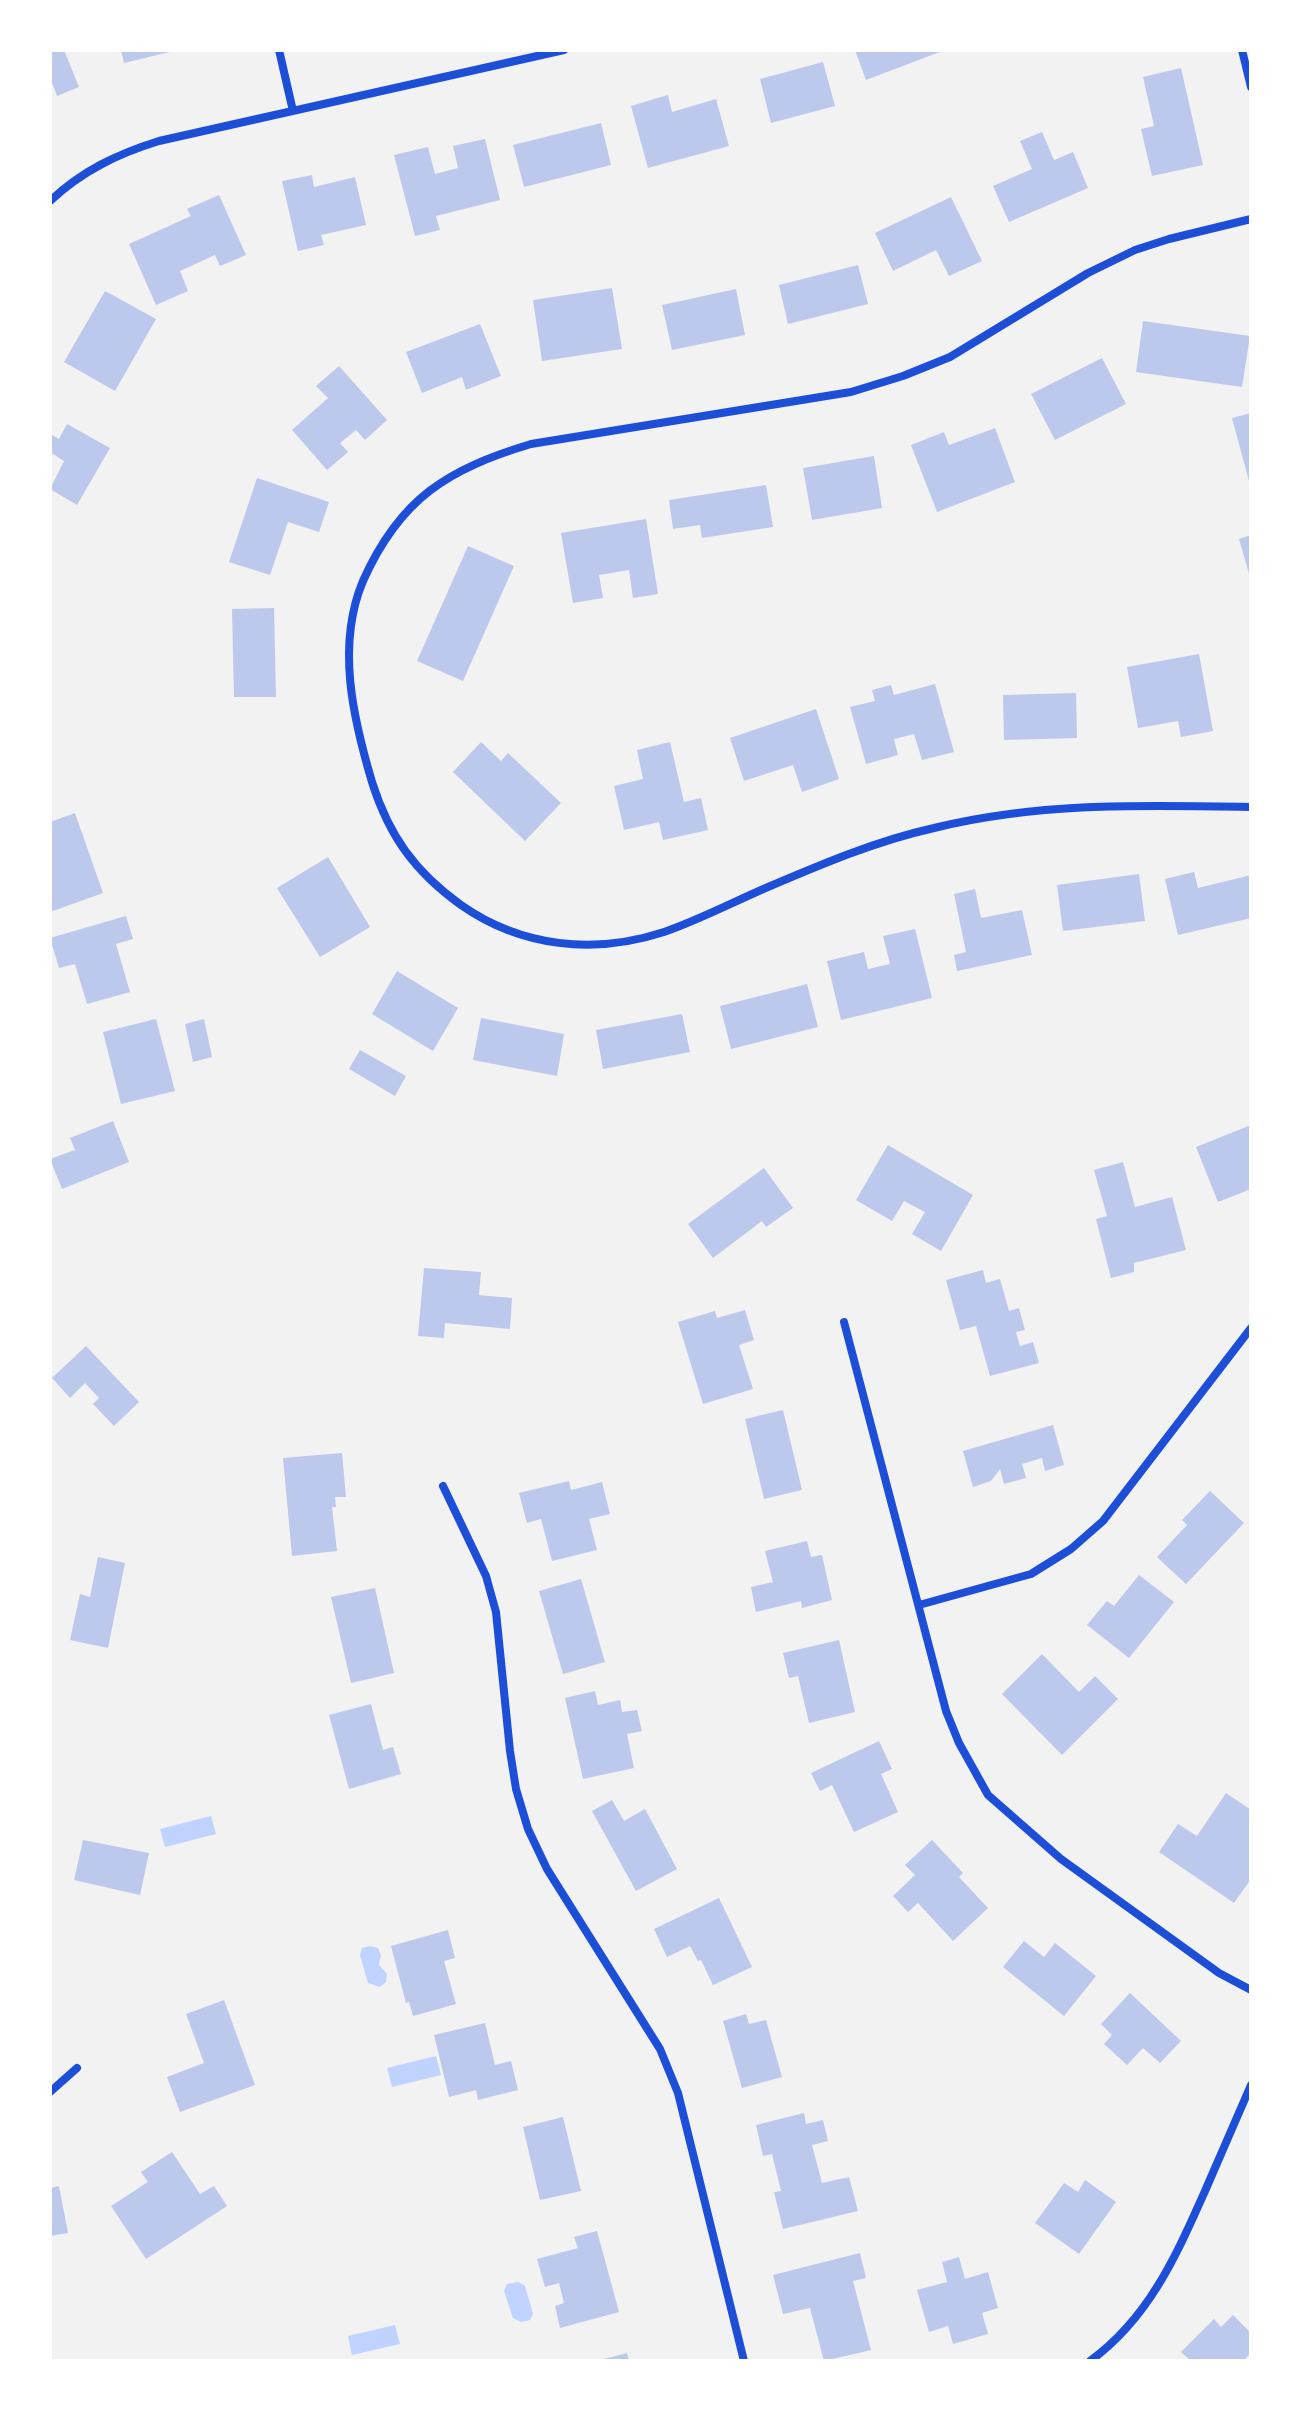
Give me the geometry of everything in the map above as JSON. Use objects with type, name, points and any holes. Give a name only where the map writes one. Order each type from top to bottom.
[{"type":"street","points":[[279,50],[293,111]]},
{"type":"street","points":[[50,201],[89,170],[123,152],[159,141],[564,50]]},
{"type":"street","points":[[1242,50],[1251,87]]},
{"type":"street","points":[[1251,219],[1135,250],[1088,273],[950,357],[903,376],[851,392],[531,444],[460,469],[429,491],[400,518],[378,550],[362,585],[351,625],[348,653],[362,747],[389,825],[410,860],[440,890],[473,913],[513,934],[551,943],[596,944],[663,932],[838,857],[935,827],[1043,809],[1081,806],[1251,807]]},
{"type":"street","points":[[844,1322],[946,1711],[959,1743],[988,1795],[1061,1859],[1219,1973],[1251,1990]]},
{"type":"street","points":[[919,1605],[1031,1574],[1071,1549],[1103,1521],[1251,1328]]},
{"type":"street","points":[[443,1486],[486,1576],[496,1612],[510,1751],[516,1789],[528,1829],[547,1869],[660,2049],[678,2093],[744,2361]]},
{"type":"street","points":[[50,2092],[77,2068]]},
{"type":"street","points":[[1090,2361],[1128,2328],[1156,2291],[1178,2253],[1251,2085]]},
{"type":"water","points":[[211,1816],[216,1834],[165,1847],[160,1829]]},
{"type":"water","points":[[362,1948],[378,1948],[381,1955],[379,1965],[387,1974],[386,1982],[380,1987],[368,1983],[360,1955]]},
{"type":"water","points":[[436,2056],[441,2075],[392,2087],[387,2068]]},
{"type":"water","points":[[518,2282],[525,2286],[533,2314],[530,2320],[521,2322],[513,2318],[504,2291],[507,2284]]},
{"type":"water","points":[[395,2325],[400,2344],[352,2355],[348,2336]]},
{"type":"building","points":[[50,50],[64,50],[79,87],[57,96],[53,85],[50,86]]},
{"type":"building","points":[[121,50],[174,50],[174,51],[124,63]]},
{"type":"building","points":[[855,50],[945,50],[866,80]]},
{"type":"building","points":[[823,62],[835,106],[771,123],[760,79]]},
{"type":"building","points":[[1181,68],[1203,165],[1152,176],[1141,129],[1154,126],[1143,77]]},
{"type":"building","points":[[668,95],[672,112],[716,99],[729,146],[648,168],[631,106]]},
{"type":"building","points":[[601,123],[611,165],[524,187],[513,145]]},
{"type":"building","points":[[1042,132],[1054,160],[1073,152],[1088,188],[1009,222],[993,186],[1032,169],[1020,141]]},
{"type":"building","points":[[485,139],[500,200],[436,216],[440,230],[415,236],[394,155],[428,147],[435,174],[458,168],[453,146]]},
{"type":"building","points":[[312,175],[314,187],[355,177],[366,225],[321,235],[324,245],[298,251],[282,181]]},
{"type":"building","points":[[219,195],[246,255],[220,266],[215,255],[180,271],[188,291],[156,305],[129,244],[191,216],[187,209]]},
{"type":"building","points":[[951,197],[982,261],[949,276],[936,250],[893,271],[875,233]]},
{"type":"building","points":[[858,265],[868,304],[788,324],[779,285]]},
{"type":"building","points":[[612,288],[622,349],[542,361],[533,300]]},
{"type":"building","points":[[736,289],[745,335],[672,350],[662,305]]},
{"type":"building","points":[[105,291],[156,319],[115,391],[64,362]]},
{"type":"building","points":[[1143,321],[1250,336],[1242,387],[1136,372]]},
{"type":"building","points":[[480,324],[501,376],[466,390],[462,377],[422,393],[406,352]]},
{"type":"building","points":[[1102,358],[1126,404],[1055,440],[1031,394]]},
{"type":"building","points":[[339,366],[387,420],[365,440],[356,430],[340,443],[348,452],[327,470],[292,430],[328,398],[316,386]]},
{"type":"building","points":[[1251,413],[1251,485],[1250,485],[1232,418]]},
{"type":"building","points":[[67,424],[110,448],[77,505],[50,489],[64,461],[50,452],[50,434],[59,439]]},
{"type":"building","points":[[995,428],[1015,482],[937,512],[911,445],[944,432],[949,445]]},
{"type":"building","points":[[874,456],[882,508],[812,520],[803,468]]},
{"type":"building","points":[[257,478],[329,502],[319,532],[288,522],[270,575],[229,562]]},
{"type":"building","points":[[766,485],[773,527],[702,538],[700,525],[673,529],[669,500]]},
{"type":"building","points":[[646,519],[658,594],[633,598],[629,570],[599,575],[603,598],[573,603],[561,533]]},
{"type":"building","points":[[1251,535],[1251,577],[1250,577],[1239,539]]},
{"type":"building","points":[[468,546],[514,566],[463,681],[417,661]]},
{"type":"building","points":[[274,608],[276,697],[234,697],[232,609]]},
{"type":"building","points":[[1199,654],[1213,731],[1181,737],[1178,721],[1138,728],[1127,667]]},
{"type":"building","points":[[935,684],[954,752],[922,760],[914,734],[894,739],[898,755],[866,764],[850,707],[875,701],[872,690],[891,685],[894,695]]},
{"type":"building","points":[[1076,693],[1077,738],[1004,740],[1003,695]]},
{"type":"building","points":[[816,709],[839,779],[802,792],[793,765],[744,781],[730,738]]},
{"type":"building","points":[[481,742],[501,761],[508,753],[561,803],[525,841],[453,772]]},
{"type":"building","points":[[670,742],[684,802],[701,798],[708,830],[663,840],[659,822],[624,830],[614,786],[643,779],[637,750]]},
{"type":"building","points":[[75,813],[103,893],[50,912],[50,822]]},
{"type":"building","points":[[328,857],[370,927],[320,957],[277,888]]},
{"type":"building","points":[[1194,872],[1198,888],[1251,875],[1251,918],[1178,935],[1165,879]]},
{"type":"building","points":[[1139,874],[1145,921],[1063,931],[1057,885]]},
{"type":"building","points":[[975,889],[981,918],[1022,910],[1032,955],[957,971],[954,955],[966,952],[954,894]]},
{"type":"building","points":[[126,916],[133,939],[116,944],[130,992],[87,1004],[75,964],[59,968],[50,938]]},
{"type":"building","points":[[915,929],[932,998],[841,1020],[827,961],[864,952],[868,969],[890,964],[883,936]]},
{"type":"building","points":[[397,971],[458,1008],[433,1051],[372,1014]]},
{"type":"building","points":[[807,984],[818,1027],[731,1049],[720,1006]]},
{"type":"building","points":[[682,1014],[690,1052],[603,1069],[596,1030]]},
{"type":"building","points":[[481,1018],[564,1034],[557,1076],[473,1060]]},
{"type":"building","points":[[156,1019],[175,1091],[121,1104],[103,1032]]},
{"type":"building","points":[[204,1019],[212,1057],[193,1062],[185,1024]]},
{"type":"building","points":[[360,1050],[406,1076],[395,1096],[349,1069]]},
{"type":"building","points":[[113,1121],[129,1162],[62,1189],[50,1159],[75,1150],[70,1138]]},
{"type":"building","points":[[1251,1125],[1251,1189],[1218,1202],[1196,1147]]},
{"type":"building","points":[[888,1145],[973,1195],[941,1251],[912,1234],[925,1212],[904,1201],[892,1221],[856,1200]]},
{"type":"building","points":[[1123,1162],[1135,1207],[1172,1197],[1186,1250],[1134,1263],[1134,1272],[1111,1278],[1096,1219],[1107,1216],[1094,1170]]},
{"type":"building","points":[[764,1168],[793,1208],[766,1227],[762,1221],[713,1258],[688,1224]]},
{"type":"building","points":[[424,1268],[481,1272],[479,1295],[512,1298],[510,1329],[445,1323],[444,1338],[418,1336]]},
{"type":"building","points":[[983,1270],[986,1283],[1000,1279],[1009,1311],[1019,1308],[1025,1330],[1016,1332],[1020,1346],[1033,1342],[1039,1363],[990,1376],[976,1326],[960,1330],[946,1280]]},
{"type":"building","points":[[745,1310],[754,1340],[739,1345],[753,1389],[703,1404],[678,1322],[715,1311],[717,1318]]},
{"type":"building","points":[[86,1346],[139,1402],[114,1426],[93,1404],[99,1398],[85,1383],[70,1398],[52,1378]]},
{"type":"building","points":[[783,1410],[802,1490],[764,1499],[745,1419]]},
{"type":"building","points":[[1053,1425],[1064,1465],[1045,1471],[1042,1458],[1022,1464],[1026,1478],[1004,1484],[1000,1469],[991,1481],[973,1487],[963,1451]]},
{"type":"building","points":[[342,1453],[346,1497],[335,1497],[336,1507],[332,1507],[337,1551],[292,1556],[283,1458]]},
{"type":"building","points":[[569,1481],[571,1490],[602,1482],[610,1514],[589,1519],[597,1550],[552,1561],[541,1519],[527,1523],[519,1493]]},
{"type":"building","points":[[1210,1491],[1244,1523],[1186,1584],[1157,1557],[1187,1525],[1182,1520]]},
{"type":"building","points":[[807,1541],[811,1557],[822,1555],[832,1600],[802,1608],[801,1601],[756,1612],[751,1587],[773,1582],[765,1551]]},
{"type":"building","points":[[98,1557],[125,1563],[108,1648],[70,1640],[80,1594],[90,1597]]},
{"type":"building","points":[[1139,1575],[1174,1602],[1129,1658],[1087,1625],[1107,1601],[1114,1606]]},
{"type":"building","points":[[581,1579],[605,1662],[563,1674],[539,1591]]},
{"type":"building","points":[[375,1588],[394,1673],[351,1683],[331,1597]]},
{"type":"building","points":[[839,1640],[855,1712],[809,1723],[798,1676],[789,1678],[783,1653]]},
{"type":"building","points":[[1042,1654],[1079,1692],[1095,1676],[1118,1699],[1062,1755],[1002,1694]]},
{"type":"building","points":[[595,1691],[598,1705],[620,1700],[622,1712],[637,1710],[642,1731],[627,1734],[634,1768],[583,1779],[565,1698]]},
{"type":"building","points":[[371,1704],[383,1750],[393,1747],[401,1774],[349,1789],[329,1715]]},
{"type":"building","points":[[879,1741],[892,1769],[881,1774],[898,1812],[854,1832],[832,1785],[820,1791],[811,1773]]},
{"type":"building","points":[[1226,1793],[1251,1810],[1251,1879],[1234,1903],[1159,1852],[1178,1824],[1197,1836]]},
{"type":"building","points":[[612,1800],[624,1821],[645,1809],[677,1869],[636,1891],[592,1811]]},
{"type":"building","points":[[83,1840],[149,1853],[140,1895],[74,1880]]},
{"type":"building","points":[[932,1840],[963,1873],[959,1877],[988,1908],[953,1941],[918,1903],[908,1912],[893,1896],[915,1875],[905,1865]]},
{"type":"building","points":[[719,1898],[752,1967],[713,1985],[690,1946],[667,1957],[654,1929]]},
{"type":"building","points":[[448,1930],[455,1958],[444,1961],[456,2004],[413,2016],[409,2002],[406,2003],[391,1946]]},
{"type":"building","points":[[1024,1941],[1044,1957],[1055,1943],[1096,1976],[1064,2016],[1003,1967]]},
{"type":"building","points":[[1130,1993],[1181,2041],[1160,2063],[1143,2048],[1127,2065],[1104,2044],[1112,2035],[1101,2024]]},
{"type":"building","points":[[224,2000],[255,2085],[180,2112],[167,2077],[204,2063],[186,2014]]},
{"type":"building","points":[[746,2014],[749,2024],[766,2020],[782,2077],[742,2088],[723,2021]]},
{"type":"building","points":[[485,2023],[495,2065],[511,2061],[518,2090],[478,2100],[476,2090],[449,2097],[434,2035]]},
{"type":"building","points":[[804,2113],[806,2124],[823,2120],[828,2141],[812,2145],[822,2183],[849,2177],[858,2211],[783,2229],[774,2192],[781,2191],[772,2154],[763,2156],[756,2125]]},
{"type":"building","points":[[563,2117],[581,2191],[540,2200],[523,2127]]},
{"type":"building","points":[[172,2152],[200,2194],[214,2186],[227,2206],[146,2259],[111,2206],[148,2182],[141,2172]]},
{"type":"building","points":[[1085,2180],[1116,2202],[1079,2254],[1035,2223],[1064,2183],[1078,2192]]},
{"type":"building","points":[[59,2186],[68,2233],[50,2236],[50,2188]]},
{"type":"building","points":[[597,2231],[619,2312],[560,2328],[555,2306],[564,2303],[559,2283],[545,2287],[537,2259],[578,2248],[574,2237]]},
{"type":"building","points":[[860,2253],[866,2278],[853,2281],[871,2350],[824,2361],[810,2308],[783,2314],[773,2275]]},
{"type":"building","points":[[959,2257],[965,2279],[988,2272],[998,2308],[982,2313],[988,2334],[953,2344],[948,2326],[929,2332],[917,2290],[947,2282],[942,2262]]},
{"type":"building","points":[[1233,2315],[1251,2333],[1251,2353],[1243,2361],[1191,2361],[1181,2352],[1214,2319],[1221,2327]]},
{"type":"building","points":[[627,2353],[629,2361],[600,2361],[600,2360]]}]
